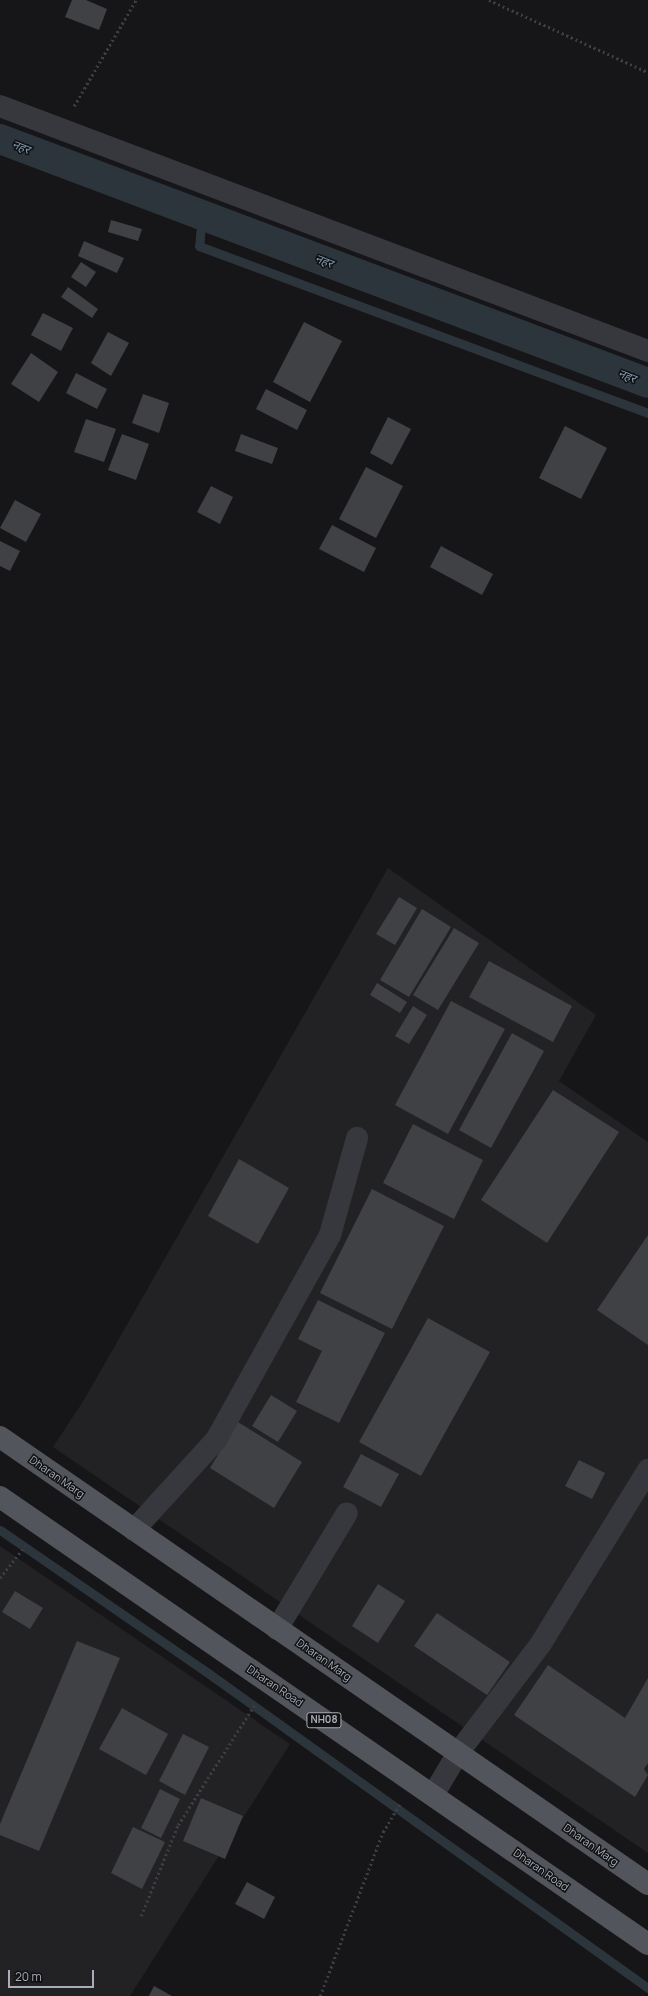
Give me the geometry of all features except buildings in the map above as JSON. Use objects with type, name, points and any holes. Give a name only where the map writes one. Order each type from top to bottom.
[{"type":"main road","name":"Dharan Marg","points":[[0,1437],[648,1884]]},
{"type":"main road","name":"Dharan Road","points":[[0,1497],[648,1944]]},
{"type":"street","points":[[0,106],[648,352]]},
{"type":"street","points":[[134,1530],[216,1440],[330,1235],[357,1138]]},
{"type":"street","points":[[433,1795],[458,1753],[540,1645],[648,1470]]},
{"type":"street","points":[[278,1629],[347,1513]]},
{"type":"path","points":[[61,129],[136,0]]},
{"type":"path","points":[[489,0],[648,72]]},
{"type":"path","points":[[0,1578],[42,1526]]},
{"type":"path","points":[[142,1916],[178,1825],[268,1681]]},
{"type":"path","points":[[320,1996],[383,1832],[412,1781]]},
{"type":"shaded area","points":[[388,868],[596,1015],[559,1081],[648,1142],[648,1853],[53,1447],[84,1400]]},
{"type":"shaded area","points":[[0,1546],[290,1744],[130,1996],[0,1996]]},
{"type":"waterway","name":"नहर","points":[[0,139],[648,383]]},
{"type":"waterway","points":[[202,214],[199,246],[648,413]]},
{"type":"waterway","points":[[0,1530],[201,1668],[648,1988]]}]
